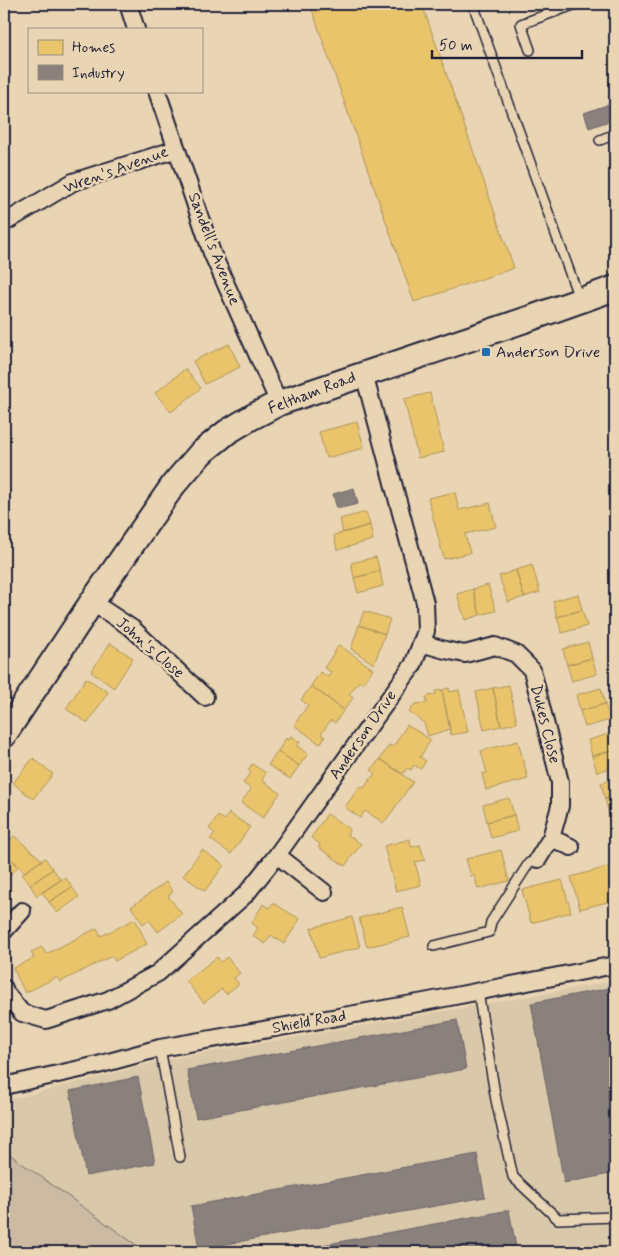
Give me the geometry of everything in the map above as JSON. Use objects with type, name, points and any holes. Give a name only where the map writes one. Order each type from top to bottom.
[{"type":"main road","name":"Feltham Road","points":[[4,735],[92,602],[174,484],[201,453],[228,432],[278,403],[615,288]]},
{"type":"street","points":[[128,4],[136,28]]},
{"type":"street","name":"Sandell's Avenue","points":[[157,92],[212,253],[278,403]]},
{"type":"street","name":"Wren's Avenue","points":[[4,223],[73,182],[177,149]]},
{"type":"street","name":"Anderson Drive","points":[[4,988],[5,992],[22,1013],[46,1020],[108,1000],[158,973],[246,894],[277,855],[413,665],[426,631],[425,603],[364,374]]},
{"type":"street","name":"John's Close","points":[[92,602],[133,629],[206,697]]},
{"type":"street","name":"Dukes Close","points":[[421,643],[465,654],[495,646],[516,654],[532,670],[560,782],[560,806],[552,838],[538,859]]},
{"type":"street","points":[[552,838],[571,847]]},
{"type":"street","points":[[277,855],[324,892]]},
{"type":"street","points":[[4,931],[22,911]]},
{"type":"street","name":"Shield Road","points":[[4,1086],[98,1065],[160,1048],[478,992],[615,965]]},
{"type":"lane","points":[[473,4],[580,301]]},
{"type":"lane","points":[[530,50],[521,24],[576,4]]},
{"type":"lane","points":[[600,140],[615,134]]},
{"type":"lane","points":[[434,946],[489,932],[491,922],[529,864],[538,859]]},
{"type":"lane","points":[[478,992],[496,1100],[513,1177],[558,1219],[615,1217]]},
{"type":"lane","points":[[160,1048],[180,1157]]},
{"type":"shaded area","points":[[615,981],[615,1246],[583,1252],[146,1252],[9,1154],[4,1123],[4,1101],[166,1060]]},
{"type":"shaded area","points":[[4,1123],[9,1154],[146,1252],[4,1252]]},
{"type":"building: Homes","points":[[310,4],[422,4],[514,268],[414,302]]},
{"type":"building: Homes","points":[[229,344],[240,367],[205,384],[193,361]]},
{"type":"building: Homes","points":[[185,369],[201,388],[171,412],[155,393]]},
{"type":"building: Homes","points":[[430,393],[444,452],[418,458],[404,399]]},
{"type":"building: Homes","points":[[357,422],[364,448],[326,458],[319,432]]},
{"type":"building: Homes","points":[[455,492],[459,510],[490,503],[496,527],[465,534],[470,553],[444,559],[428,498]]},
{"type":"building: Homes","points":[[366,512],[370,525],[343,533],[340,519]]},
{"type":"building: Homes","points":[[370,525],[373,540],[337,550],[334,535]]},
{"type":"building: Homes","points":[[376,557],[380,571],[354,578],[351,563]]},
{"type":"building: Homes","points":[[532,565],[540,592],[524,597],[516,570]]},
{"type":"building: Homes","points":[[516,570],[524,597],[508,602],[499,576]]},
{"type":"building: Homes","points":[[380,571],[383,586],[358,593],[354,578]]},
{"type":"building: Homes","points":[[488,585],[496,611],[480,615],[473,589]]},
{"type":"building: Homes","points":[[473,589],[480,615],[465,620],[457,594]]},
{"type":"building: Homes","points":[[578,594],[582,610],[557,617],[553,601]]},
{"type":"building: Homes","points":[[582,610],[587,626],[562,633],[557,617]]},
{"type":"building: Homes","points":[[364,611],[390,619],[385,634],[359,625]]},
{"type":"building: Homes","points":[[359,625],[385,634],[374,664],[351,649]]},
{"type":"building: Homes","points":[[588,642],[592,658],[567,665],[563,649]]},
{"type":"building: Homes","points":[[110,643],[133,658],[114,688],[91,672]]},
{"type":"building: Homes","points":[[339,645],[373,669],[363,683],[360,681],[349,694],[353,698],[344,710],[311,686],[320,672],[328,677],[331,672],[324,668]]},
{"type":"building: Homes","points":[[592,658],[597,674],[572,681],[567,665]]},
{"type":"building: Homes","points":[[86,678],[108,692],[88,723],[66,709]]},
{"type":"building: Homes","points":[[509,685],[517,723],[501,726],[493,688]]},
{"type":"building: Homes","points":[[311,686],[344,710],[335,723],[331,720],[321,734],[325,737],[320,744],[294,725],[308,705],[301,700]]},
{"type":"building: Homes","points":[[449,688],[450,692],[459,690],[468,732],[451,735],[442,690]]},
{"type":"building: Homes","points":[[493,688],[501,726],[484,730],[476,692]]},
{"type":"building: Homes","points":[[601,688],[605,704],[580,711],[576,695]]},
{"type":"building: Homes","points":[[442,690],[450,729],[428,736],[424,723],[409,712],[415,704],[427,703],[426,697],[436,694],[435,691]]},
{"type":"building: Homes","points":[[605,704],[610,720],[585,727],[580,711]]},
{"type":"building: Homes","points":[[407,725],[431,740],[420,757],[426,761],[421,769],[414,765],[411,770],[407,768],[403,774],[380,759],[389,745],[393,747]]},
{"type":"building: Homes","points":[[613,733],[615,750],[592,756],[588,740]]},
{"type":"building: Homes","points":[[291,736],[300,742],[297,746],[308,754],[299,766],[278,751],[286,738],[289,740]]},
{"type":"building: Homes","points":[[518,741],[528,779],[486,790],[482,774],[487,773],[481,751]]},
{"type":"building: Homes","points":[[615,750],[615,767],[597,772],[592,756]]},
{"type":"building: Homes","points":[[278,751],[299,766],[290,779],[268,765]]},
{"type":"building: Homes","points":[[33,758],[53,774],[33,799],[13,783]]},
{"type":"building: Homes","points":[[380,759],[413,782],[384,823],[365,811],[360,818],[345,807],[360,786],[364,788],[375,773],[371,770]]},
{"type":"building: Homes","points":[[252,764],[266,773],[262,780],[280,793],[263,818],[241,803],[251,789],[243,783],[251,772],[248,770]]},
{"type":"building: Homes","points":[[615,779],[615,796],[605,799],[601,783]]},
{"type":"building: Homes","points":[[615,796],[615,813],[609,814],[605,799]]},
{"type":"building: Homes","points":[[509,798],[514,815],[487,822],[483,805]]},
{"type":"building: Homes","points":[[229,813],[250,827],[231,854],[210,839],[215,833],[209,829],[218,816],[225,820]]},
{"type":"building: Homes","points":[[327,814],[350,829],[347,834],[361,844],[345,866],[318,847],[320,844],[311,838]]},
{"type":"building: Homes","points":[[514,815],[518,831],[491,838],[487,822]]},
{"type":"building: Homes","points":[[14,836],[42,860],[25,872],[4,853],[4,847]]},
{"type":"building: Homes","points":[[410,839],[411,847],[420,845],[425,860],[415,862],[421,885],[396,891],[384,846]]},
{"type":"building: Homes","points":[[202,850],[224,865],[205,891],[183,876]]},
{"type":"building: Homes","points":[[501,850],[509,881],[478,889],[474,875],[471,876],[466,859]]},
{"type":"building: Homes","points":[[4,853],[19,866],[10,875],[4,870]]},
{"type":"building: Homes","points":[[45,858],[53,869],[30,885],[22,874]]},
{"type":"building: Homes","points":[[611,866],[615,881],[615,900],[580,909],[571,877]]},
{"type":"building: Homes","points":[[53,869],[61,880],[37,896],[30,885]]},
{"type":"building: Homes","points":[[65,877],[72,887],[49,902],[42,892]]},
{"type":"building: Homes","points":[[562,880],[571,912],[531,923],[522,890]]},
{"type":"building: Homes","points":[[166,882],[173,892],[168,896],[182,914],[158,932],[149,920],[143,924],[131,907]]},
{"type":"building: Homes","points":[[72,887],[79,897],[57,913],[49,902]]},
{"type":"building: Homes","points":[[273,903],[300,919],[284,944],[271,935],[265,944],[253,936],[258,928],[252,923],[263,904],[269,908]]},
{"type":"building: Homes","points":[[402,907],[410,937],[367,947],[359,918]]},
{"type":"building: Homes","points":[[352,917],[360,947],[319,958],[311,928]]},
{"type":"building: Homes","points":[[135,919],[147,944],[115,961],[112,956],[60,982],[57,977],[25,993],[13,968],[34,958],[31,952],[42,947],[46,954],[97,928],[101,936]]},
{"type":"building: Homes","points":[[217,957],[221,962],[227,957],[240,973],[234,978],[239,984],[226,994],[222,989],[204,1003],[186,981]]},
{"type":"building: Industry","points":[[615,102],[615,119],[589,128],[584,113]]},
{"type":"building: Industry","points":[[354,488],[358,504],[337,509],[333,494]]},
{"type":"building: Industry","points":[[615,987],[615,1173],[564,1183],[531,1003]]},
{"type":"building: Industry","points":[[457,1020],[466,1069],[196,1118],[187,1070]]},
{"type":"building: Industry","points":[[138,1077],[155,1163],[86,1176],[70,1091]]},
{"type":"building: Industry","points":[[477,1154],[485,1197],[199,1249],[191,1206]]},
{"type":"building: Industry","points":[[509,1210],[517,1252],[285,1252]]},
{"type":"place","name":"Anderson Drive","points":[[486,352]]}]
